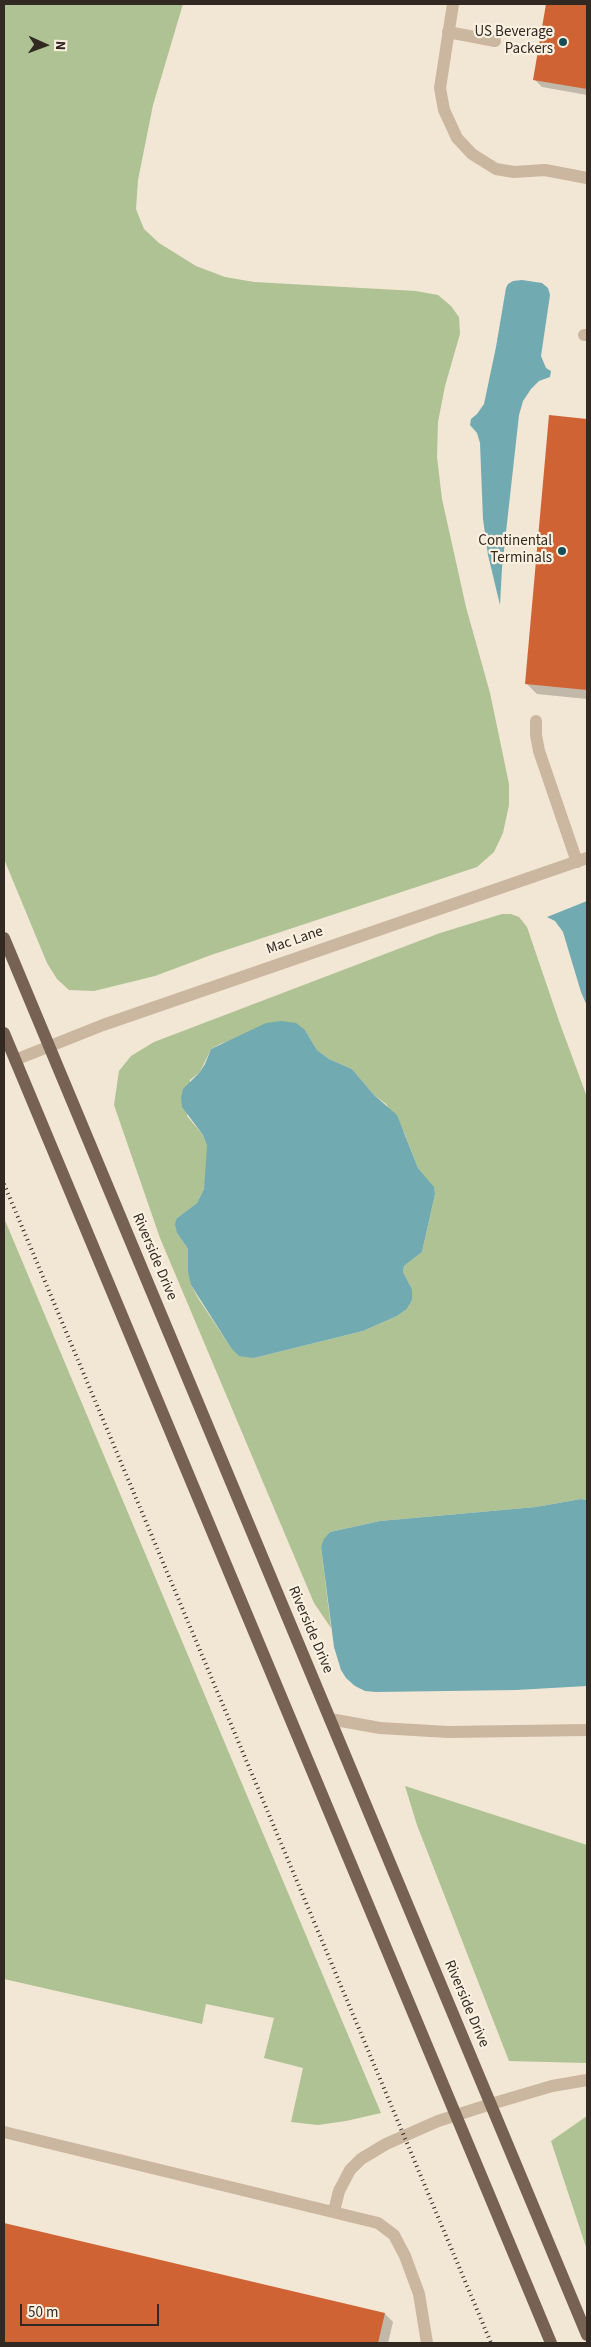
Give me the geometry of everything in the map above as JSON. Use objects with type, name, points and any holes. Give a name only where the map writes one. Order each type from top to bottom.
[{"type":"main road","name":"Riverside Drive","points":[[4,938],[587,2335]]},
{"type":"main road","points":[[4,1033],[551,2343]]},
{"type":"street","points":[[453,4],[441,77],[441,99],[457,138],[472,154],[496,169],[514,172],[545,170],[587,178]]},
{"type":"street","points":[[448,32],[495,41]]},
{"type":"street","points":[[536,721],[539,751],[582,860]]},
{"type":"street","name":"Mac Lane","points":[[15,1060],[49,1046],[349,939],[582,860]]},
{"type":"street","points":[[330,1719],[380,1728],[448,1732],[587,1730]]},
{"type":"street","points":[[334,2211],[343,2181],[361,2160],[404,2136],[456,2115],[491,2104],[552,2086],[587,2080]]},
{"type":"street","points":[[4,2132],[378,2223],[394,2235],[405,2256],[419,2294],[427,2343]]},
{"type":"green space","points":[[4,4],[183,4],[153,105],[138,180],[136,209],[144,229],[159,243],[196,266],[225,277],[254,282],[416,291],[438,295],[451,306],[459,317],[460,334],[445,386],[438,422],[437,457],[442,499],[466,607],[490,693],[509,784],[509,805],[503,833],[494,852],[477,867],[211,955],[155,976],[94,991],[69,990],[57,979],[47,963],[4,859]]},
{"type":"green space","points":[[502,914],[511,914],[519,917],[527,927],[587,1097],[587,1500],[581,1499],[536,1507],[380,1521],[330,1532],[321,1547],[331,1628],[314,1603],[160,1238],[114,1105],[119,1071],[131,1056],[154,1042],[440,933]],"holes":[[[305,1030],[317,1050],[329,1059],[352,1069],[374,1095],[386,1104],[404,1132],[418,1168],[434,1188],[435,1194],[422,1252],[404,1266],[403,1272],[412,1289],[412,1300],[407,1309],[397,1316],[363,1331],[254,1358],[231,1348],[198,1298],[191,1285],[188,1249],[177,1233],[177,1218],[197,1203],[204,1189],[208,1158],[207,1146],[203,1135],[187,1116],[190,1080],[200,1072],[211,1049],[237,1038]]]},
{"type":"green space","points":[[4,1218],[381,2113],[318,2125],[291,2122],[303,2068],[264,2058],[274,2018],[206,2004],[202,2024],[4,1979]]},
{"type":"green space","points":[[405,1786],[587,1845],[587,2063],[509,2061],[417,1825]]},
{"type":"green space","points":[[587,2116],[587,2250],[551,2141]]},
{"type":"water","points":[[522,280],[542,283],[548,288],[550,295],[541,356],[546,368],[551,371],[550,377],[539,381],[531,389],[523,401],[519,415],[502,568],[500,605],[488,555],[483,519],[480,443],[477,433],[470,425],[471,419],[484,404],[506,288],[513,281]]},
{"type":"water","points":[[587,901],[587,1006],[563,932],[555,921],[547,917]]},
{"type":"water","points":[[281,1021],[296,1023],[305,1030],[317,1050],[329,1059],[352,1069],[374,1095],[397,1115],[418,1168],[434,1187],[435,1194],[422,1252],[404,1266],[403,1272],[412,1289],[412,1300],[407,1309],[397,1316],[363,1331],[254,1358],[239,1356],[231,1348],[191,1285],[188,1272],[188,1249],[177,1233],[175,1224],[177,1218],[197,1203],[204,1189],[207,1146],[203,1135],[182,1107],[181,1098],[183,1089],[200,1072],[211,1049],[266,1023]]},
{"type":"water","points":[[581,1499],[587,1500],[587,1686],[516,1690],[376,1692],[365,1691],[355,1686],[346,1678],[341,1670],[334,1647],[321,1547],[324,1539],[330,1532],[380,1521],[536,1507]]},
{"type":"building","name":"US Beverage Packers","points":[[546,4],[587,4],[587,89],[533,80]]},
{"type":"building","name":"Continental Terminals","points":[[549,415],[587,419],[587,690],[525,684]]},
{"type":"building","points":[[4,2223],[385,2313],[378,2343],[4,2343]]},
{"type":"railway","points":[[4,1184],[491,2343]]},
{"type":"place","name":"US Beverage Packers","points":[[563,42]]},
{"type":"place","name":"Continental Terminals","points":[[562,551]]}]
